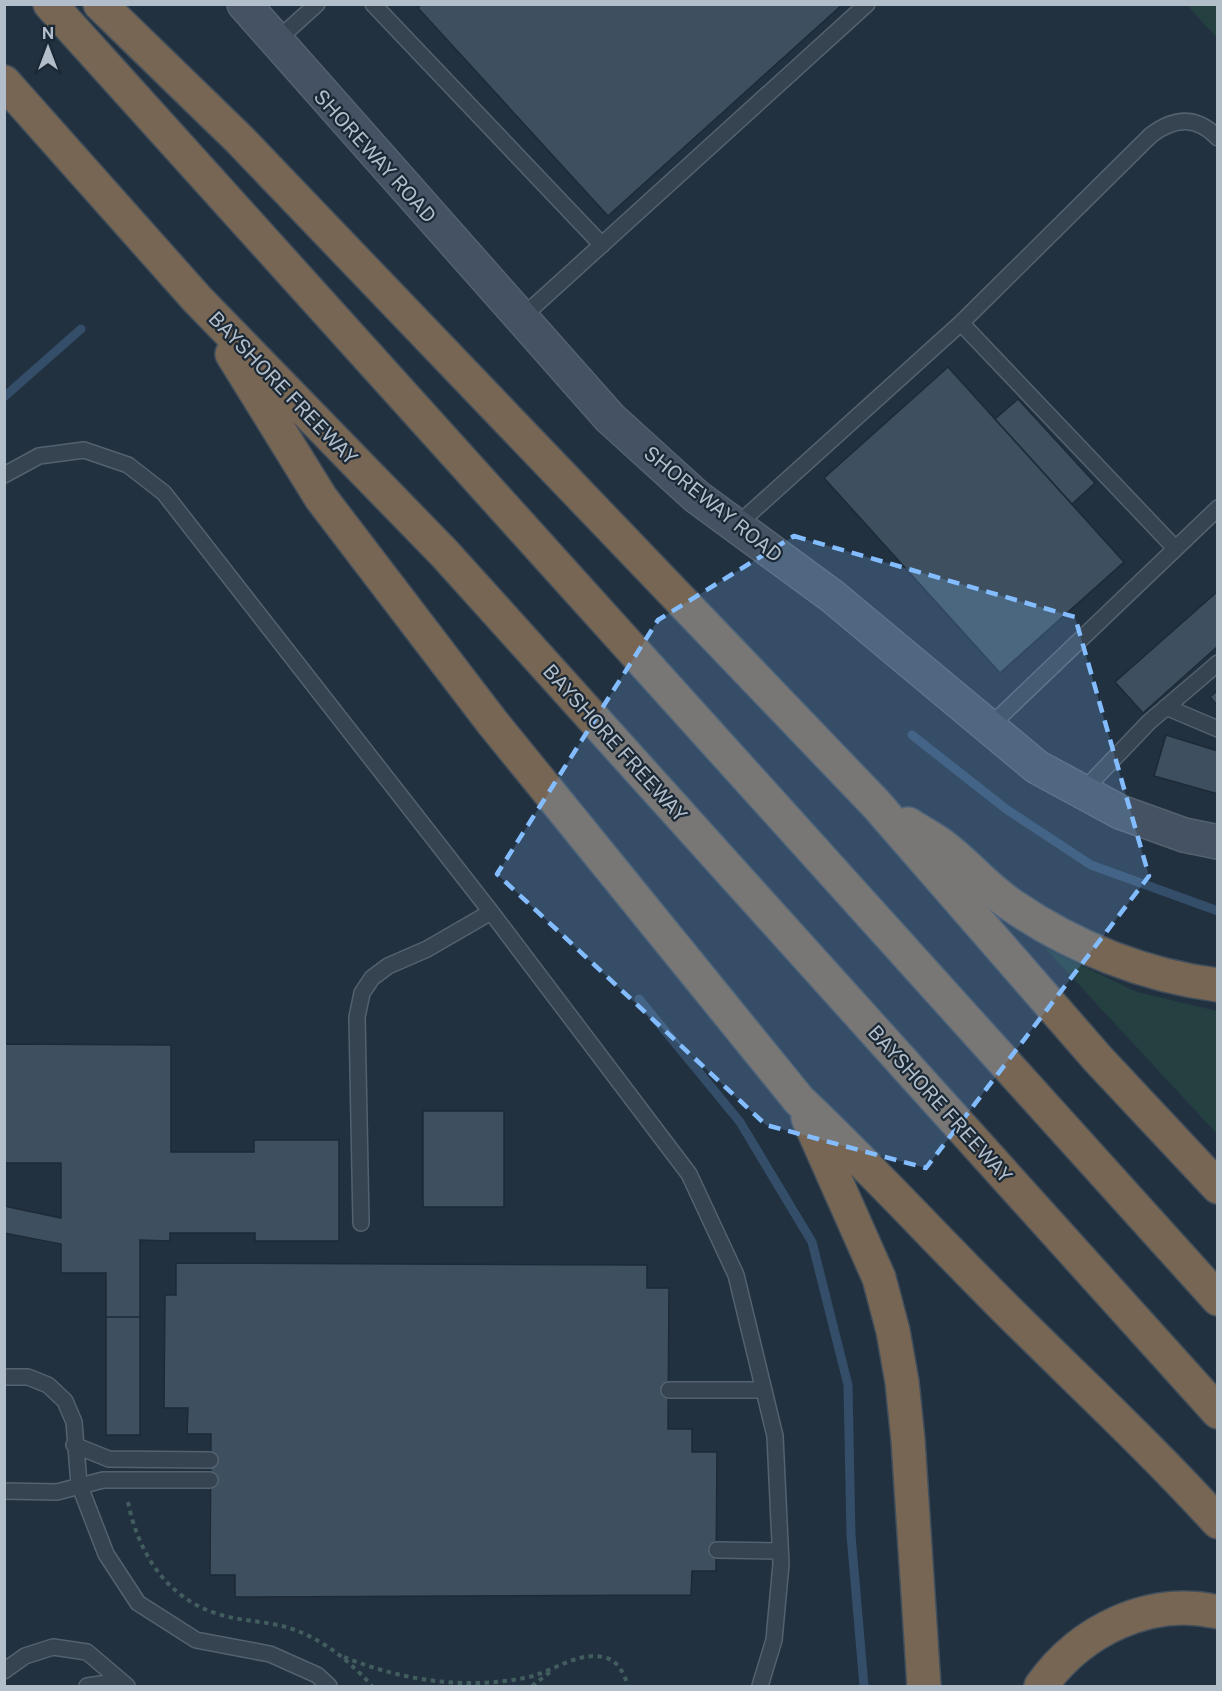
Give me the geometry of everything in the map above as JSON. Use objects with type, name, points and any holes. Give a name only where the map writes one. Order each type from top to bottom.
[{"type":"highway","points":[[50,4],[1218,1299]]},
{"type":"highway","points":[[100,4],[240,140],[876,804],[1098,1059],[1218,1187]]},
{"type":"highway","name":"BAYSHORE FREEWAY","points":[[4,82],[197,299],[445,554],[1218,1412]]},
{"type":"highway","points":[[197,299],[321,498],[492,722],[799,1100],[856,1153],[914,1218],[1010,1314],[1165,1463],[1218,1522]]},
{"type":"highway","points":[[876,804],[942,846],[1011,905],[1053,930],[1098,953],[1145,969],[1218,985]]},
{"type":"highway","points":[[799,1100],[879,1278],[893,1331],[902,1382],[908,1440],[924,1686]]},
{"type":"highway","points":[[1041,1686],[1054,1668],[1086,1639],[1121,1619],[1161,1610],[1203,1609],[1218,1612]]},
{"type":"street","name":"SHOREWAY ROAD","points":[[244,4],[275,42],[610,418],[697,497],[832,596],[1037,767],[1081,793],[1140,819],[1184,835],[1218,842]]},
{"type":"lane","points":[[275,42],[316,4]]},
{"type":"lane","points":[[373,4],[602,245]]},
{"type":"lane","points":[[520,319],[867,4]]},
{"type":"lane","points":[[736,526],[961,323],[1151,135],[1164,125],[1180,120],[1196,122],[1218,138]]},
{"type":"lane","points":[[961,323],[1174,548]]},
{"type":"lane","points":[[4,475],[39,456],[84,450],[128,465],[164,493],[491,912],[689,1174],[736,1275],[775,1436],[780,1551],[774,1640],[760,1686]]},
{"type":"lane","points":[[989,727],[1218,508]]},
{"type":"lane","points":[[1081,793],[1166,707],[1218,663]]},
{"type":"lane","points":[[1166,707],[1218,729]]},
{"type":"lane","points":[[361,1222],[357,1017],[362,993],[372,978],[388,966],[427,949],[491,912]]},
{"type":"lane","points":[[4,1377],[28,1377],[48,1385],[65,1401],[74,1422],[74,1445],[79,1484],[106,1554],[138,1603],[196,1640],[270,1654],[317,1675],[329,1686]]},
{"type":"lane","points":[[669,1390],[763,1390]]},
{"type":"lane","points":[[74,1445],[110,1459],[210,1461]]},
{"type":"lane","points":[[4,1491],[57,1491],[103,1480],[210,1480]]},
{"type":"lane","points":[[717,1550],[780,1551]]},
{"type":"lane","points":[[4,1671],[25,1656],[54,1647],[87,1652],[124,1683]]},
{"type":"lane","points":[[87,1686],[124,1683]]},
{"type":"path","points":[[127,1480],[130,1515],[141,1546],[157,1571],[173,1589],[195,1604],[219,1614],[286,1627],[314,1638],[340,1655],[372,1686]]},
{"type":"path","points":[[340,1655],[401,1677],[433,1682],[469,1683],[507,1680],[553,1669],[575,1659],[605,1657],[617,1664],[624,1673],[628,1686]]},
{"type":"path","points":[[532,1686],[553,1669]]},
{"type":"highlighted area","points":[[794,536],[1075,617],[1149,876],[926,1168],[766,1125],[497,874],[658,620]]},
{"type":"green space","points":[[1187,5],[1217,5],[1217,38]]},
{"type":"green space","points":[[1045,948],[1137,992],[1217,1011],[1217,1134]]},
{"type":"building","points":[[421,4],[843,4],[608,216],[418,8]]},
{"type":"building","points":[[948,367],[1124,562],[1000,673],[824,478]]},
{"type":"building","points":[[1018,399],[1095,483],[1072,504],[995,419]]},
{"type":"building","points":[[1218,591],[1218,646],[1143,713],[1115,682]]},
{"type":"building","points":[[1218,690],[1218,706],[1210,697]]},
{"type":"building","points":[[1166,735],[1218,751],[1218,794],[1154,776]]},
{"type":"building","points":[[4,1044],[171,1045],[171,1152],[254,1152],[254,1140],[339,1140],[339,1241],[255,1241],[255,1233],[170,1233],[170,1241],[140,1240],[140,1317],[106,1317],[106,1273],[61,1273],[61,1244],[4,1233],[4,1206],[61,1218],[61,1163],[4,1163]]},
{"type":"building","points":[[423,1111],[504,1111],[504,1207],[423,1207]]},
{"type":"building","points":[[176,1263],[647,1265],[647,1288],[669,1288],[668,1429],[692,1429],[692,1452],[717,1452],[716,1571],[692,1571],[691,1595],[235,1597],[235,1575],[210,1575],[211,1434],[187,1434],[188,1408],[164,1408],[165,1295],[176,1295]]},
{"type":"building","points":[[106,1317],[140,1317],[140,1435],[106,1435]]},
{"type":"waterway","points":[[4,397],[81,329]]},
{"type":"waterway","points":[[912,735],[1006,809],[1091,865],[1218,911]]},
{"type":"waterway","points":[[639,999],[740,1122],[812,1242],[848,1385],[851,1535],[864,1686]]}]
